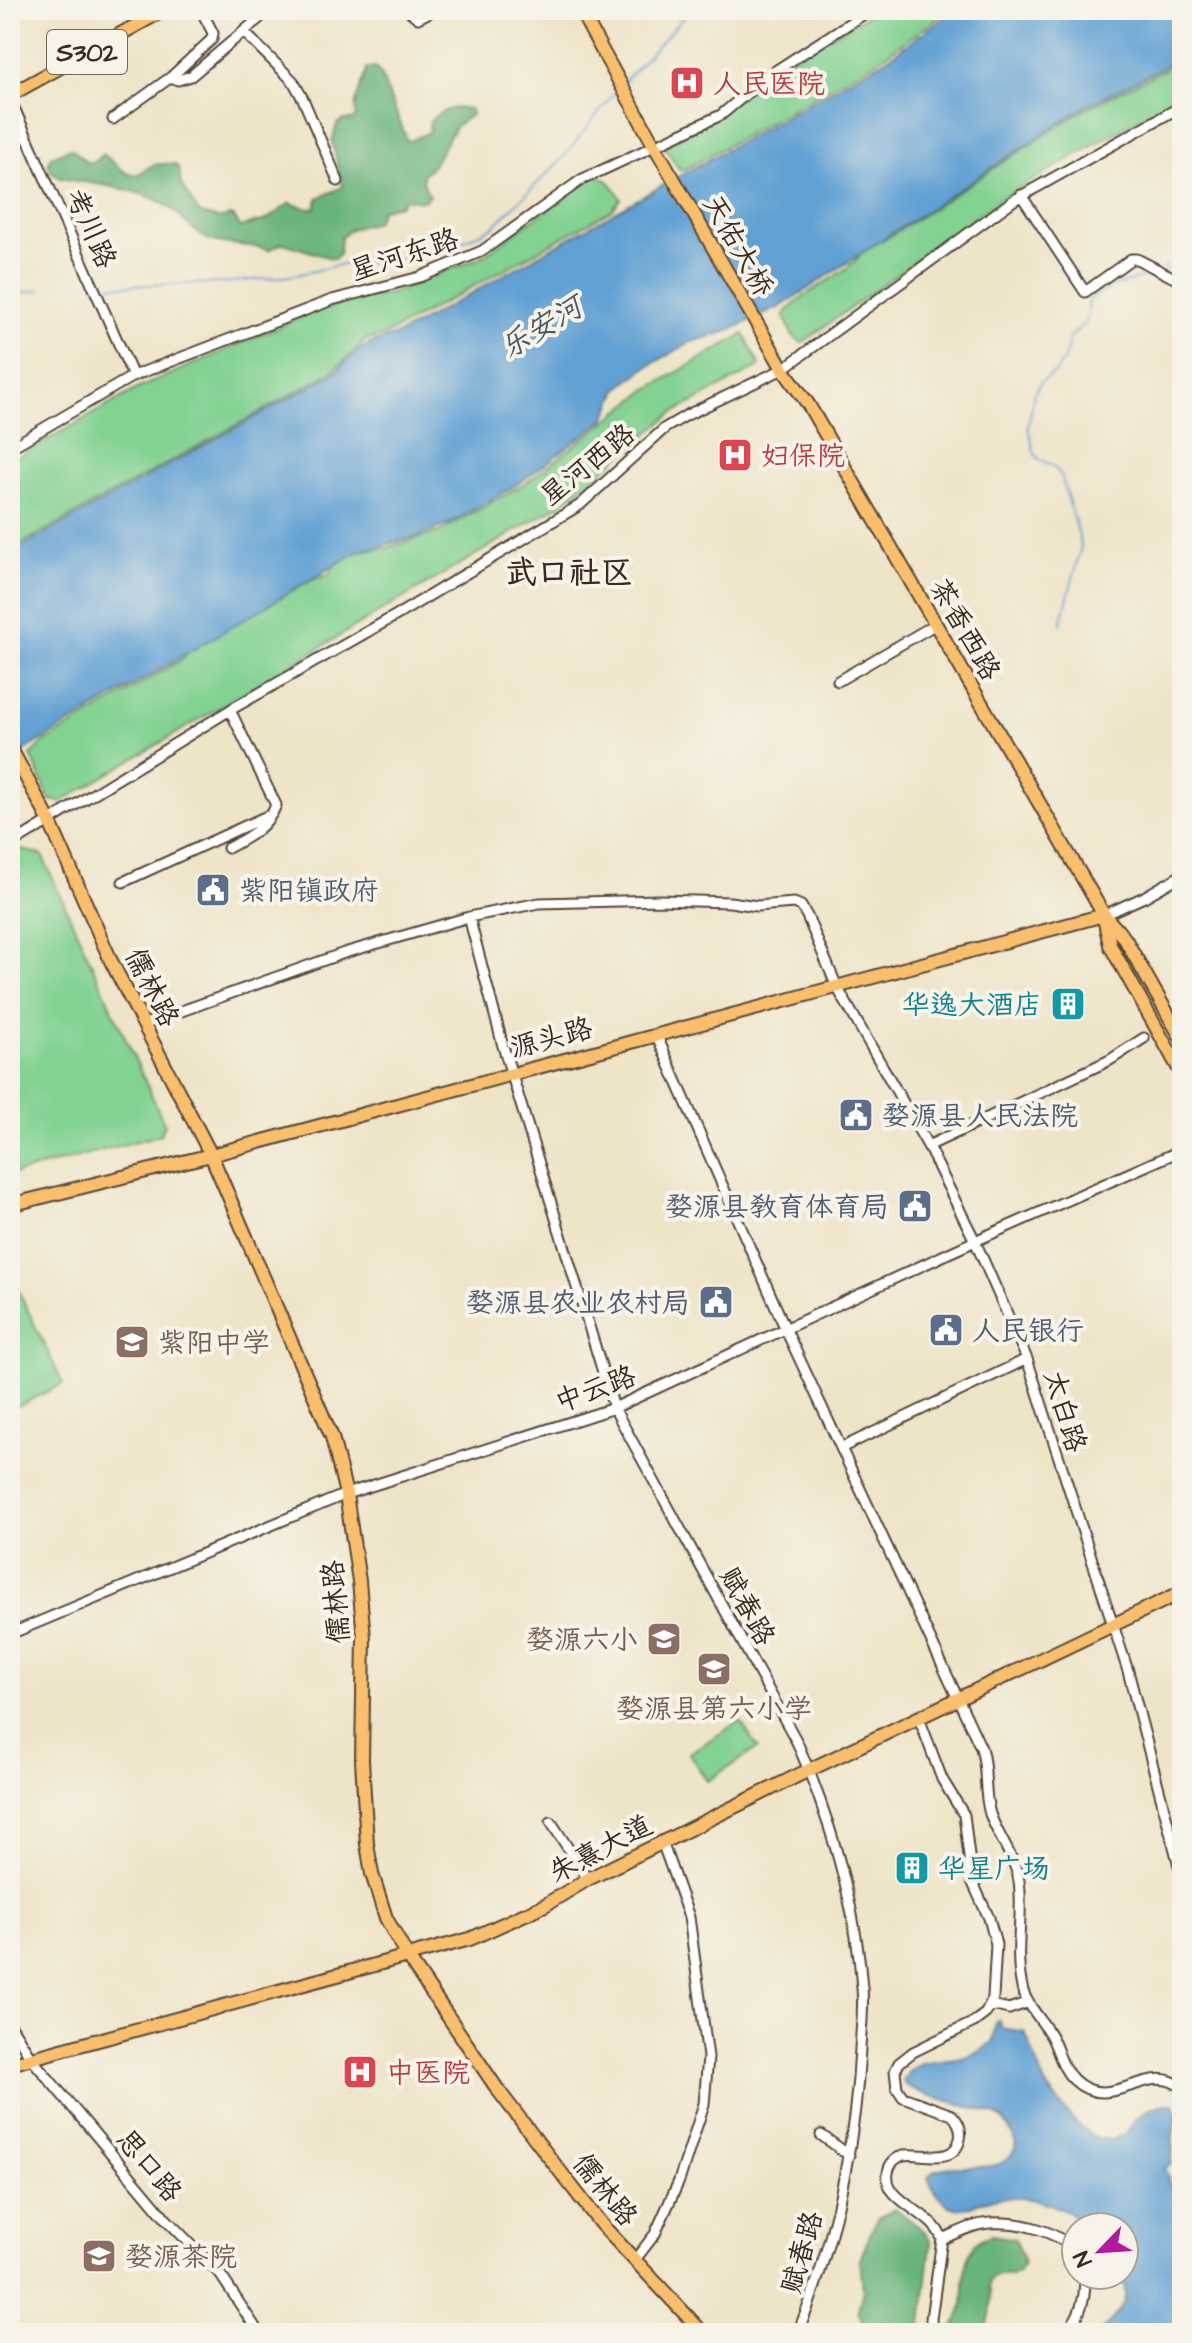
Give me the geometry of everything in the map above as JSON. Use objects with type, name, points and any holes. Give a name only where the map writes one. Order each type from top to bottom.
[{"type":"main road","name":"S302","points":[[10,97],[164,10]]},
{"type":"main road","name":"天佑大桥","points":[[580,10],[783,369]]},
{"type":"main road","name":"茶香西路","points":[[783,369],[808,404],[1104,915]]},
{"type":"main road","name":"儒林路","points":[[10,747],[49,820],[111,961],[211,1155],[325,1417],[338,1456],[359,1581],[364,1638],[362,1760],[367,1844],[372,1874],[386,1918],[407,1956],[504,2098],[593,2213],[703,2333]]},
{"type":"main road","name":"源头路","points":[[10,1205],[211,1155],[1104,915]]},
{"type":"main road","points":[[1104,915],[1125,939],[1182,1039]]},
{"type":"main road","points":[[1104,915],[1110,945],[1182,1074]]},
{"type":"main road","name":"朱熹大道","points":[[10,2064],[470,1939],[545,1905],[588,1879],[809,1770],[1182,1592]]},
{"type":"street","points":[[113,119],[171,77],[213,36],[201,10]]},
{"type":"street","points":[[171,77],[178,80],[191,76],[269,10]]},
{"type":"street","points":[[408,10],[418,18],[434,10]]},
{"type":"street","name":"星河东路","points":[[10,448],[133,376],[332,300],[448,267],[482,251],[581,180],[721,115],[769,75],[870,10]]},
{"type":"street","points":[[244,32],[293,81],[338,181]]},
{"type":"street","name":"考川路","points":[[10,97],[133,376]]},
{"type":"street","name":"星河西路","points":[[10,845],[230,710],[580,505],[665,428],[783,369],[1021,195],[1182,106]]},
{"type":"street","points":[[1021,195],[1085,292],[1131,259],[1137,259],[1182,282]]},
{"type":"street","points":[[838,681],[936,624]]},
{"type":"street","points":[[228,848],[251,836],[276,805],[230,710]]},
{"type":"street","points":[[123,882],[270,815]]},
{"type":"street","points":[[1104,915],[1182,875]]},
{"type":"street","name":"太白路","points":[[469,917],[539,903],[660,900],[757,906],[794,903],[801,906],[837,987],[928,1146],[975,1241],[1027,1359],[1132,1687],[1182,1877]]},
{"type":"street","points":[[145,1024],[344,953],[469,917]]},
{"type":"street","name":"赋春路","points":[[469,917],[511,1073],[614,1408],[763,1677],[809,1770],[856,1932],[863,1991],[849,2155],[818,2278],[798,2333]]},
{"type":"street","points":[[656,1034],[786,1330],[960,1698],[984,1758],[991,1815],[1018,1878],[1019,1956],[1023,1989],[1029,2002],[1046,2025],[1062,2065],[1072,2079],[1085,2089],[1112,2093],[1155,2079],[1175,2082],[1182,2088]]},
{"type":"street","points":[[928,1146],[1110,1060],[1144,1038]]},
{"type":"street","name":"中云路","points":[[10,1634],[346,1494],[614,1408],[975,1241],[1182,1150]]},
{"type":"street","points":[[841,1448],[1027,1359]]},
{"type":"street","points":[[919,1718],[942,1779],[964,1815],[972,1881],[989,1918],[996,1944],[995,1982],[991,2005],[986,2013],[913,2052],[899,2063],[895,2071],[897,2088],[903,2097],[944,2110],[959,2125],[960,2139],[955,2150],[945,2155],[903,2155],[889,2166],[887,2174],[890,2190],[925,2216],[942,2239],[931,2319],[932,2333]]},
{"type":"street","points":[[551,1822],[588,1879]]},
{"type":"street","points":[[634,2261],[655,2234],[679,2181],[704,2104],[708,2057],[689,1917],[662,1842]]},
{"type":"street","points":[[991,2005],[1009,2009],[1029,2002]]},
{"type":"street","name":"思口路","points":[[10,2024],[31,2058],[167,2220],[220,2274],[259,2333]]},
{"type":"street","points":[[821,2135],[849,2155]]},
{"type":"street","points":[[942,2239],[990,2223],[1050,2232],[1060,2238]]},
{"type":"street","points":[[1065,2333],[1079,2313],[1084,2291]]},
{"type":"green space","points":[[877,10],[950,10],[877,61],[685,169],[679,169],[664,146],[687,134],[781,64]]},
{"type":"green space","points":[[1182,61],[1182,94],[1002,198],[802,343],[792,335],[784,315],[804,296],[851,265],[863,247],[884,240],[1085,109]]},
{"type":"green space","points":[[367,68],[375,68],[380,73],[408,142],[429,132],[430,120],[444,111],[470,109],[472,114],[455,127],[433,165],[423,174],[429,195],[424,201],[404,199],[400,205],[382,209],[376,222],[351,229],[341,237],[339,254],[334,259],[283,243],[269,250],[208,239],[157,200],[116,188],[60,178],[48,164],[51,157],[71,148],[86,162],[94,162],[103,154],[122,170],[134,175],[156,164],[174,164],[179,168],[181,184],[199,213],[219,219],[234,217],[240,227],[266,220],[290,203],[316,208],[318,198],[343,187],[332,142],[337,124],[352,120],[356,115],[356,102]]},
{"type":"green space","points":[[595,175],[611,184],[621,199],[612,210],[385,335],[366,340],[332,372],[10,550],[10,461],[139,388],[319,309],[392,293],[481,257]]},
{"type":"green space","points":[[744,334],[760,366],[673,413],[561,504],[61,802],[50,800],[31,755],[42,744],[184,658],[191,641],[283,591],[330,574],[334,562],[352,551],[387,548],[439,532],[526,483],[648,389]]},
{"type":"green space","points":[[20,849],[42,855],[165,1125],[160,1135],[10,1175],[10,856]]},
{"type":"green space","points":[[10,1276],[63,1384],[10,1410]]},
{"type":"green space","points":[[740,1721],[758,1748],[707,1781],[689,1753]]},
{"type":"green space","points":[[896,2209],[925,2232],[931,2243],[921,2333],[870,2333],[865,2329],[858,2310],[863,2290],[860,2259],[877,2218]]},
{"type":"green space","points":[[991,2235],[1015,2239],[1024,2263],[1015,2274],[997,2276],[989,2284],[990,2312],[983,2330],[974,2334],[950,2333],[962,2308],[969,2254],[974,2246]]},
{"type":"water","name":"乐安河","points":[[955,10],[1182,10],[1182,58],[1086,106],[778,308],[728,331],[691,342],[642,370],[618,389],[605,419],[518,484],[449,524],[419,536],[357,552],[10,759],[10,553],[336,372],[363,348],[397,335],[885,60]]},
{"type":"water","points":[[1000,2020],[1001,2028],[1025,2032],[1045,2085],[1073,2120],[1093,2137],[1116,2140],[1143,2113],[1173,2104],[1178,2113],[1173,2134],[1172,2164],[1164,2169],[1176,2191],[1182,2189],[1182,2333],[1139,2324],[1119,2333],[1099,2333],[1121,2308],[1125,2291],[1140,2291],[1140,2211],[1065,2211],[1040,2201],[1014,2198],[983,2201],[957,2208],[942,2201],[935,2192],[928,2177],[937,2170],[1001,2163],[1011,2156],[1017,2143],[1004,2120],[997,2115],[922,2093],[903,2081],[908,2073],[922,2064],[957,2059],[984,2049],[993,2042],[996,2021]]},
{"type":"waterway","points":[[624,82],[690,10]]},
{"type":"waterway","points":[[108,286],[222,283],[292,276],[339,265],[429,257],[493,227],[563,158],[617,90]]},
{"type":"waterway","points":[[1164,267],[1182,276]]},
{"type":"waterway","points":[[1061,624],[1081,547],[1061,475],[1035,454],[1028,427],[1034,393],[1041,382],[1057,371],[1070,337],[1087,321],[1091,298],[1112,287],[1156,273]]},
{"type":"waterway","points":[[10,295],[40,290]]},
{"type":"place","name":"人民医院","points":[[687,83]]},
{"type":"place","name":"妇保院","points":[[735,455]]},
{"type":"place","name":"紫阳镇政府","points":[[213,890]]},
{"type":"place","name":"华逸大酒店","points":[[1068,1004]]},
{"type":"place","name":"婺源县人民法院","points":[[856,1115]]},
{"type":"place","name":"婺源县教育体育局","points":[[915,1206]]},
{"type":"place","name":"婺源县农业农村局","points":[[716,1302]]},
{"type":"place","name":"人民银行","points":[[946,1330]]},
{"type":"place","name":"紫阳中学","points":[[132,1342]]},
{"type":"place","name":"婺源六小","points":[[664,1639]]},
{"type":"place","name":"婺源县第六小学","points":[[714,1669]]},
{"type":"place","name":"华星广场","points":[[912,1868]]},
{"type":"place","name":"中医院","points":[[360,2072]]},
{"type":"place","name":"婺源茶院","points":[[99,2256]]},
{"type":"district","name":"武口社区","points":[[569,572]]}]
